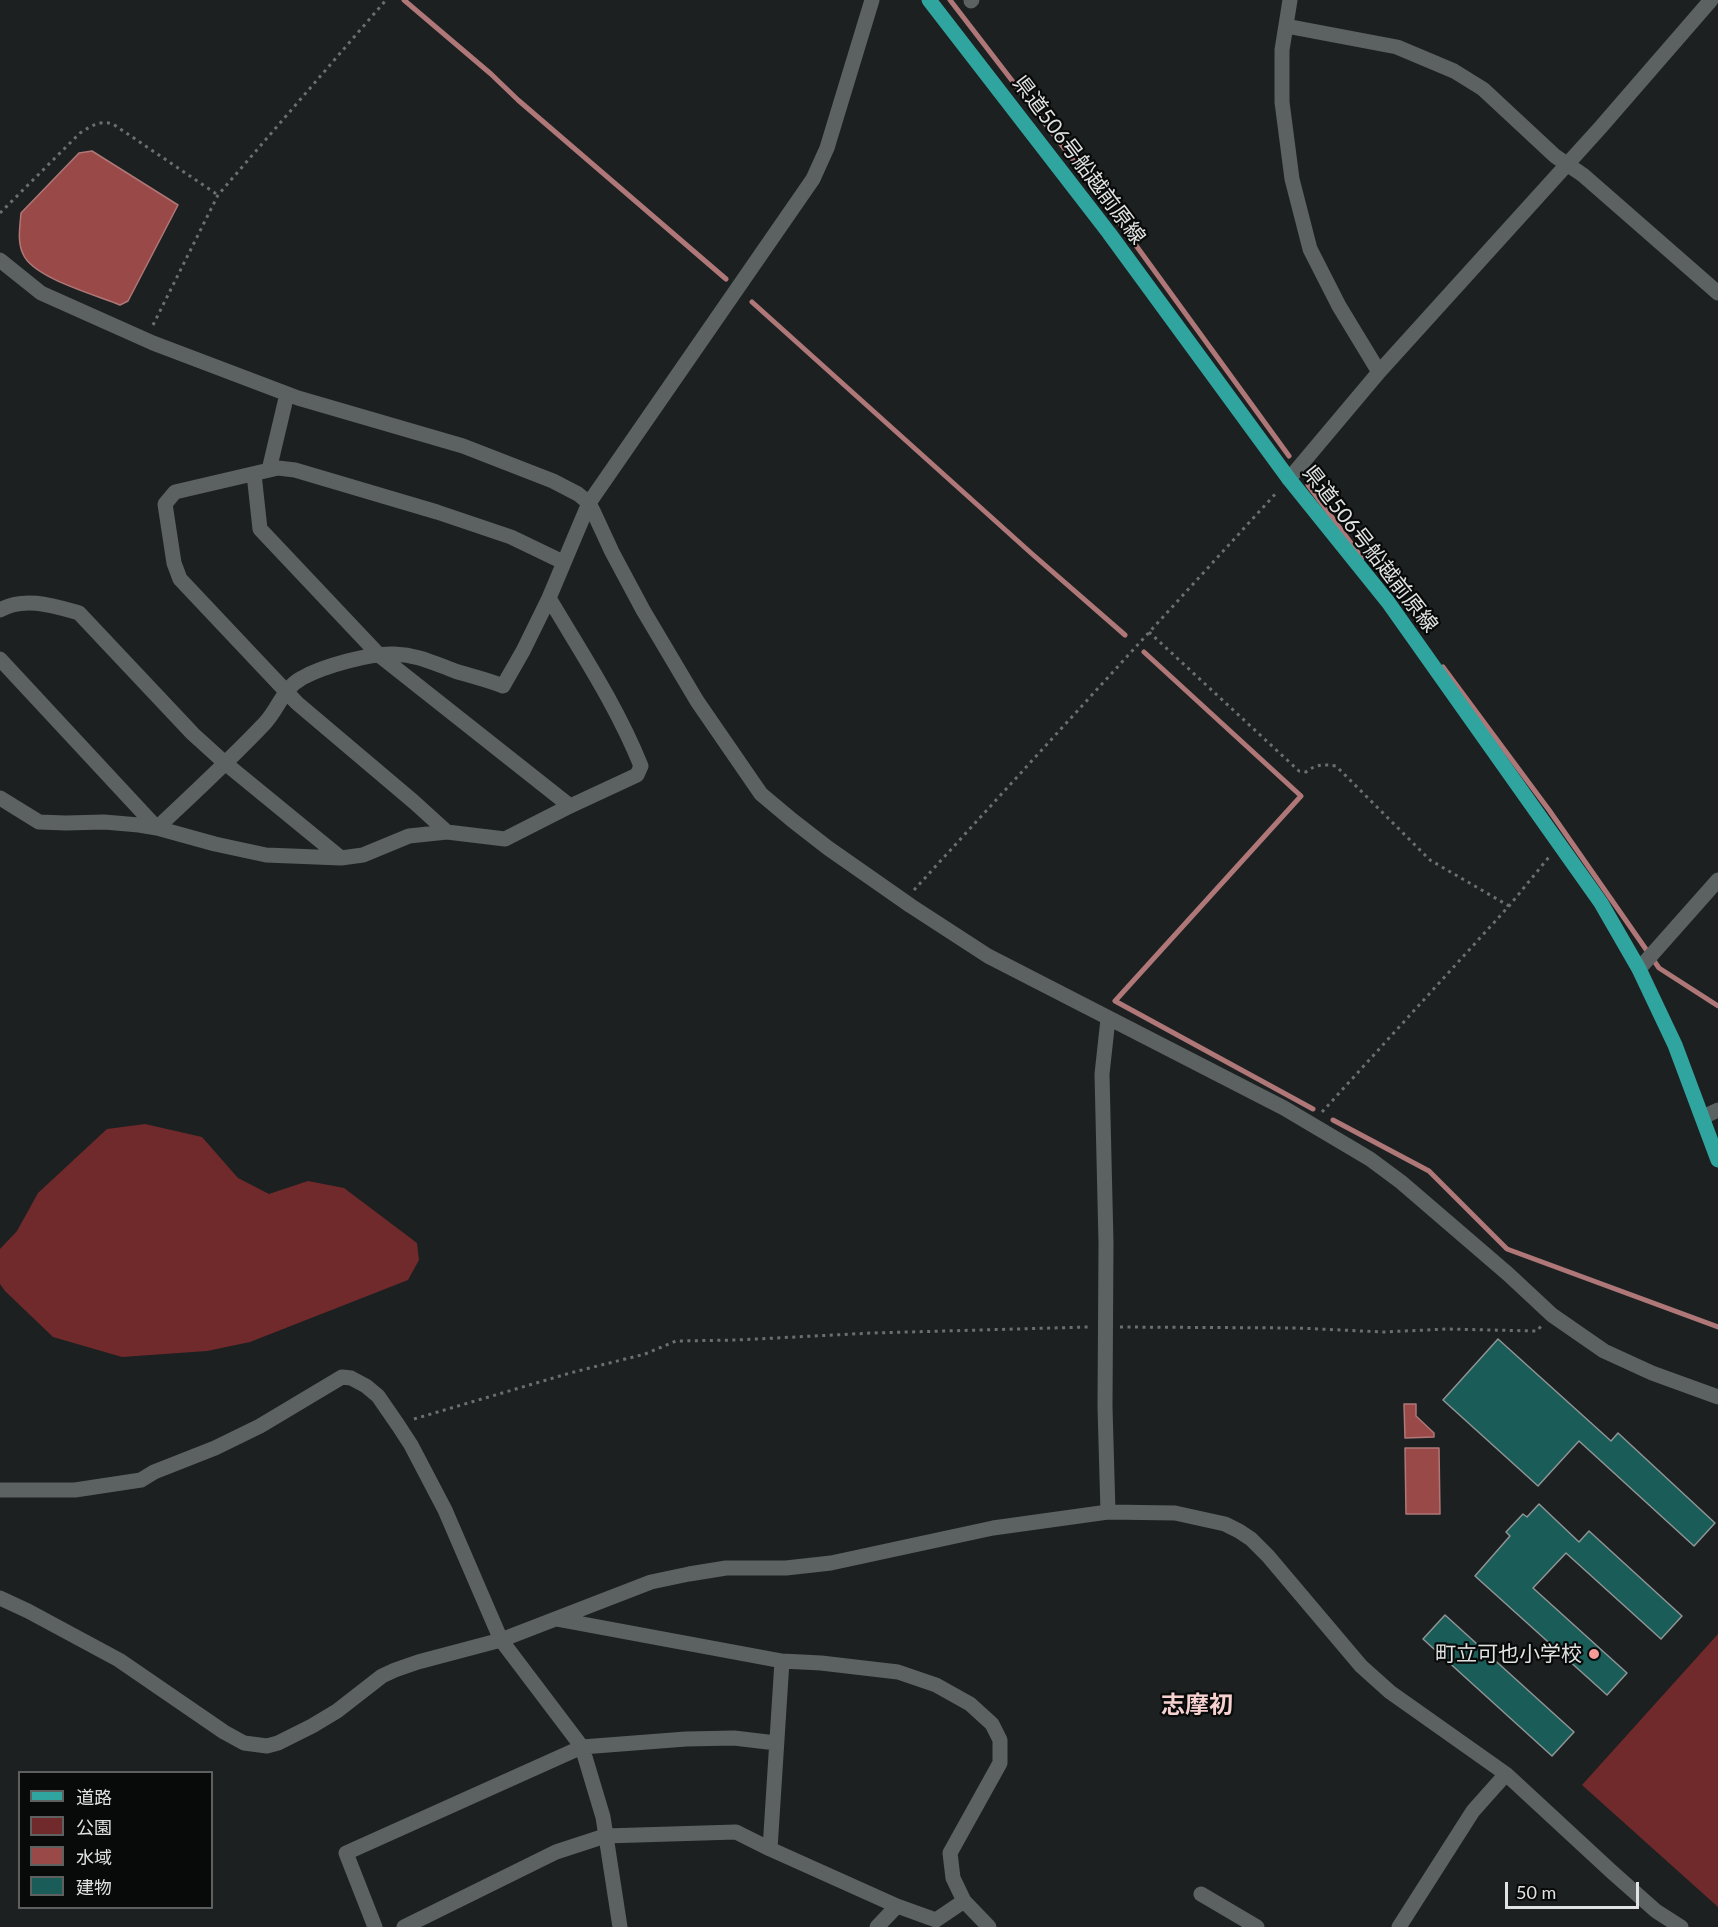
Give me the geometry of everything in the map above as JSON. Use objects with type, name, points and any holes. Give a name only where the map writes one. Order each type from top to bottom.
[{"type":"main road","name":"県道506号船越前原線","points":[[928,0],[1109,233],[1289,479],[1388,602],[1601,903],[1639,969],[1676,1045],[1718,1160]]},
{"type":"street","points":[[157,828],[270,718],[286,690],[302,678],[327,668],[379,655],[394,654],[421,657],[455,671],[503,686],[549,597],[589,503],[813,179],[827,148],[872,0]]},
{"type":"street","points":[[1290,0],[1282,51],[1282,102],[1292,179],[1310,249],[1339,306],[1379,372]]},
{"type":"street","points":[[1289,479],[1379,372],[1568,164],[1711,0]]},
{"type":"street","points":[[1286,26],[1397,47],[1454,70],[1483,89],[1555,156],[1583,175],[1718,293]]},
{"type":"street","points":[[0,260],[41,293],[145,340],[287,394],[463,446],[553,481],[578,494],[589,503],[643,610],[674,664],[727,746],[761,794],[828,848],[988,956],[1232,1080],[1370,1159],[1401,1182],[1552,1315],[1604,1351],[1625,1362],[1718,1397]]},
{"type":"street","points":[[287,394],[262,472],[260,529],[379,655],[570,806]]},
{"type":"street","points":[[447,832],[380,772],[297,703],[180,579],[174,563],[165,504],[175,492],[278,468],[296,470],[437,512],[511,537],[563,562]]},
{"type":"street","points":[[0,798],[39,822],[104,822],[157,828],[266,855],[342,858],[363,855],[409,836],[447,832],[505,839],[637,775],[641,766],[608,698],[549,597]]},
{"type":"street","points":[[0,610],[21,602],[79,613],[184,725],[225,763],[342,858]]},
{"type":"street","points":[[0,659],[157,828]]},
{"type":"street","points":[[1639,969],[1718,880]]},
{"type":"street","points":[[1108,1019],[1102,1074],[1108,1512]]},
{"type":"street","points":[[1703,1117],[1718,1110]]},
{"type":"street","points":[[0,1490],[75,1490],[141,1480],[154,1472],[214,1448],[260,1426],[342,1377],[351,1378],[372,1391],[398,1425],[420,1461],[445,1510],[501,1640],[582,1748],[603,1817],[620,1927]]},
{"type":"street","points":[[0,1598],[119,1660],[224,1732],[244,1743],[267,1746],[312,1726],[337,1711],[382,1676],[395,1670],[501,1640],[651,1582],[726,1568],[786,1568],[831,1563],[993,1528],[1108,1512],[1175,1513],[1225,1524],[1251,1539],[1361,1666],[1390,1692],[1506,1774],[1656,1911],[1681,1927]]},
{"type":"street","points":[[556,1619],[782,1661],[898,1672],[936,1685],[970,1704],[992,1724],[1000,1740],[1000,1763],[950,1853],[952,1878],[964,1901],[989,1927]]},
{"type":"street","points":[[770,1849],[782,1661]]},
{"type":"street","points":[[375,1927],[346,1853],[582,1748],[686,1739],[734,1738],[776,1743]]},
{"type":"street","points":[[1399,1927],[1473,1811],[1506,1774]]},
{"type":"street","points":[[404,1927],[556,1852],[605,1836],[736,1832],[897,1906],[936,1920],[964,1901]]},
{"type":"street","points":[[1201,1894],[1257,1927]]},
{"type":"street","points":[[877,1927],[897,1906]]},
{"type":"path","points":[[145,340],[218,195],[386,0]]},
{"type":"path","points":[[0,213],[80,133],[94,124],[105,121],[113,124],[218,195]]},
{"type":"path","points":[[904,901],[1289,479]]},
{"type":"path","points":[[1149,632],[1299,771],[1306,772],[1313,766],[1326,764],[1335,766],[1430,860],[1509,906]]},
{"type":"path","points":[[1312,1124],[1509,906],[1560,844]]},
{"type":"path","points":[[398,1425],[570,1372],[645,1354],[676,1341],[884,1332],[1105,1327],[1297,1328],[1384,1332],[1447,1329],[1537,1331],[1552,1315]]},
{"type":"green space","points":[[145,1124],[202,1137],[238,1178],[269,1194],[308,1181],[344,1188],[417,1243],[419,1260],[408,1280],[250,1342],[207,1351],[122,1357],[53,1337],[0,1284],[0,1249],[17,1231],[38,1193],[107,1129]]},
{"type":"green space","points":[[1718,1634],[1718,1907],[1582,1785]]},
{"type":"water","points":[[92,151],[178,205],[128,301],[120,305],[66,285],[39,271],[29,263],[20,244],[21,213],[79,153]]},
{"type":"water","points":[[1404,1404],[1416,1404],[1416,1416],[1434,1433],[1434,1437],[1405,1438]]},
{"type":"water","points":[[1405,1448],[1439,1448],[1440,1514],[1406,1514]]},
{"type":"building","points":[[1498,1339],[1611,1441],[1618,1433],[1715,1523],[1694,1546],[1579,1441],[1538,1486],[1443,1400]]},
{"type":"building","points":[[1539,1504],[1579,1542],[1589,1531],[1682,1616],[1661,1639],[1566,1553],[1533,1588],[1627,1673],[1607,1695],[1475,1576],[1510,1536],[1506,1532],[1523,1514],[1527,1517]]},
{"type":"building","points":[[1445,1615],[1574,1732],[1552,1756],[1423,1639]]},
{"type":"waterway","points":[[404,0],[726,279]]},
{"type":"waterway","points":[[950,0],[1087,178],[1289,456]]},
{"type":"waterway","points":[[752,302],[1125,635]]},
{"type":"waterway","points":[[1308,485],[1362,558]]},
{"type":"waterway","points":[[1144,652],[1301,796],[1115,1001],[1313,1109]]},
{"type":"waterway","points":[[1443,667],[1549,810],[1659,968],[1718,1006]]},
{"type":"waterway","points":[[1333,1120],[1429,1171],[1507,1249],[1718,1327]]},
{"type":"place","name":"町立可也小学校","points":[[1594,1654]]},
{"type":"district","name":"志摩初","points":[[1197,1705]]}]
